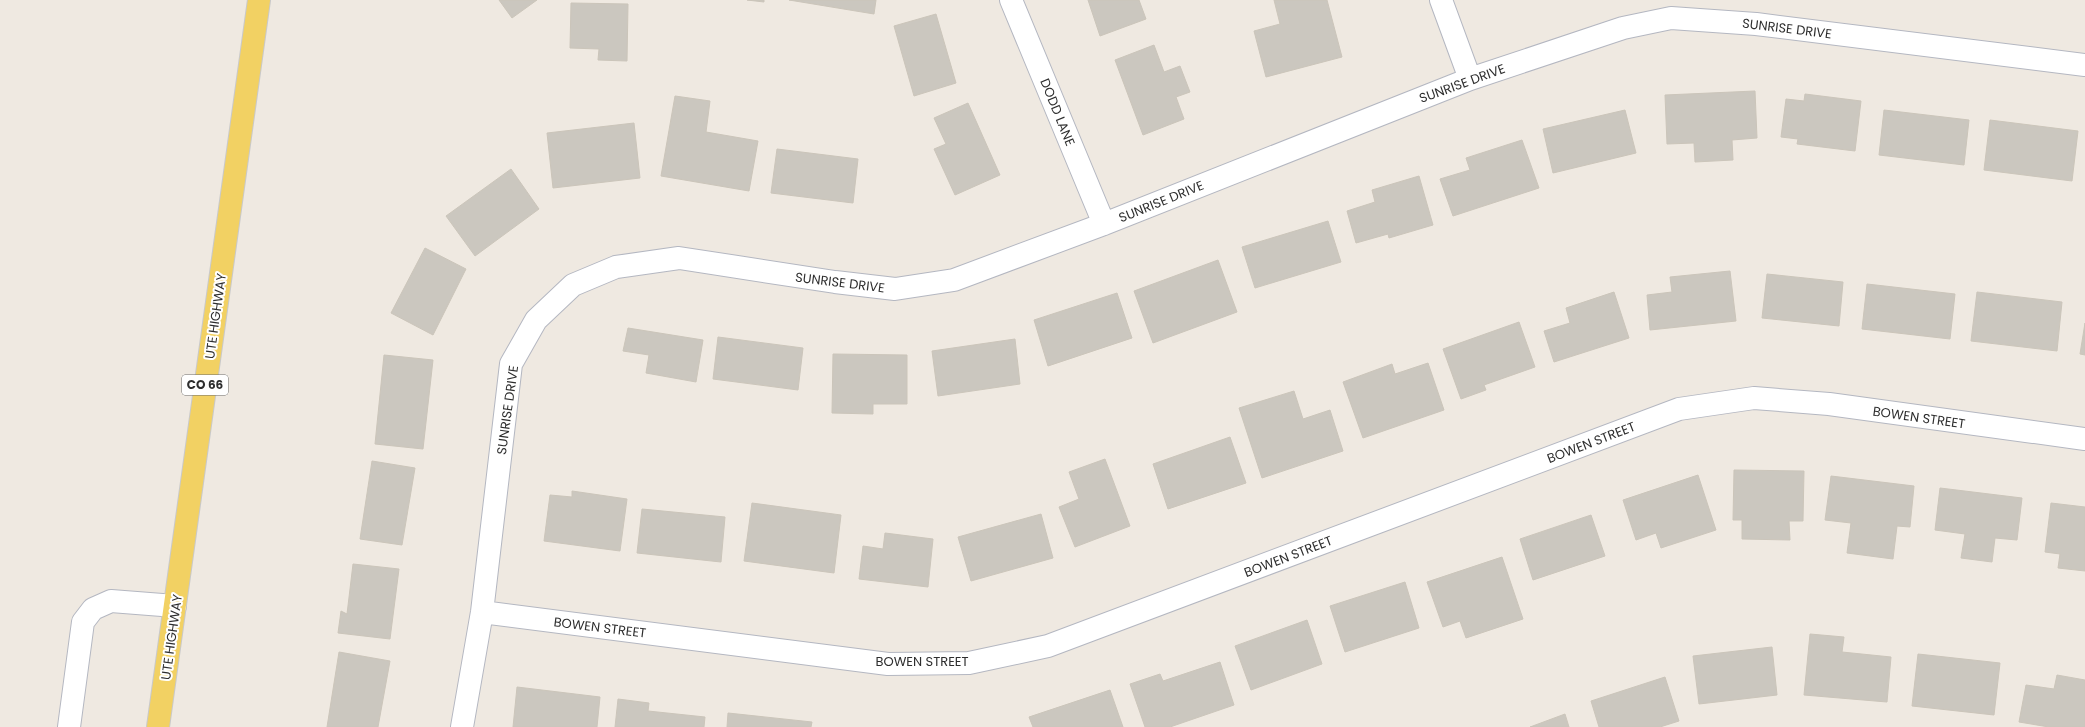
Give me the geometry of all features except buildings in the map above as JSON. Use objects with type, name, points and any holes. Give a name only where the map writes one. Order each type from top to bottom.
[{"type":"main road","name":"UTE HIGHWAY","points":[[158,727],[259,0]]},
{"type":"street","name":"DODD LANE","points":[[1011,0],[1104,224]]},
{"type":"street","points":[[1441,0],[1470,79]]},
{"type":"street","name":"SUNRISE DRIVE","points":[[462,727],[482,612],[511,364],[536,320],[573,285],[616,267],[679,258],[835,282],[895,289],[954,280],[1104,224],[1470,79],[1623,28],[1671,18],[1756,24],[2085,65]]},
{"type":"street","name":"BOWEN STREET","points":[[482,612],[888,664],[969,662],[1048,646],[1679,409],[1754,398],[1829,404],[2085,439]]},
{"type":"street","points":[[69,727],[83,622],[94,609],[111,601],[175,606]]}]
